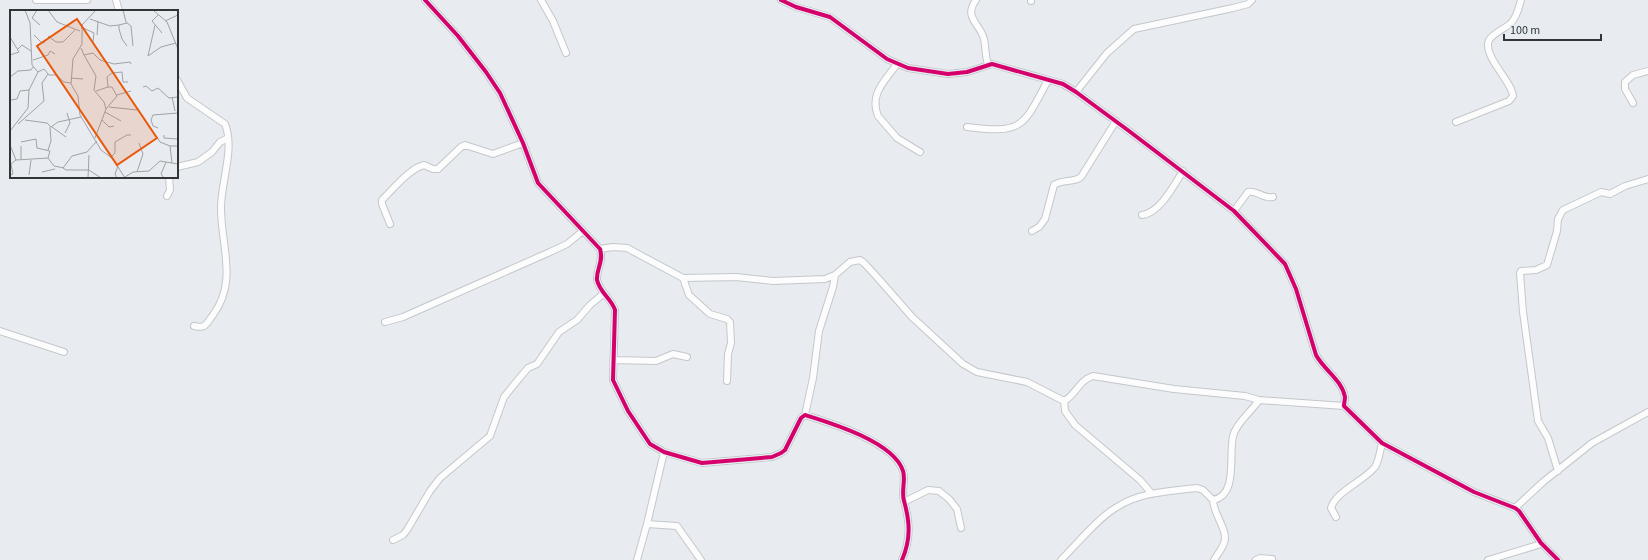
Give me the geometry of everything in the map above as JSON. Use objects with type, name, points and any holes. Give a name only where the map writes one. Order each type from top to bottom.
[{"type":"street","points":[[36,0],[87,0]]},
{"type":"street","points":[[116,0],[119,10]]},
{"type":"street","points":[[425,0],[447,23],[486,72],[500,93],[523,143],[538,183],[600,249],[602,258],[597,280],[599,288],[614,305],[615,310],[613,360],[615,385],[628,411],[650,444],[664,452],[702,463],[772,457],[782,453],[785,450],[801,418],[805,414],[813,378],[819,331],[834,287],[835,275]]},
{"type":"street","points":[[541,0],[553,21],[566,53]]},
{"type":"street","points":[[781,0],[796,7],[830,17],[897,64],[908,68],[948,74],[967,72],[988,64],[992,64],[1063,84],[1076,92],[1234,211],[1285,264],[1296,289],[1316,355],[1320,362],[1336,380],[1345,397],[1344,406]]},
{"type":"street","points":[[976,0],[971,10],[971,15],[984,38],[985,53],[988,64]]},
{"type":"street","points":[[1076,92],[1107,53],[1134,29],[1233,8],[1248,4],[1252,0]]},
{"type":"street","points":[[1456,122],[1509,100],[1513,96],[1511,89],[1490,52],[1489,44],[1490,38],[1513,21],[1521,0]]},
{"type":"street","points":[[897,64],[876,94],[876,111],[878,116],[897,138],[920,152]]},
{"type":"street","points":[[1633,103],[1625,89],[1625,82],[1633,75],[1648,71]]},
{"type":"street","points":[[967,127],[990,129],[1012,128],[1017,126],[1029,116],[1048,80]]},
{"type":"street","points":[[178,82],[187,98],[225,124],[228,138],[229,154],[223,182],[221,208],[226,254],[226,288],[220,303],[205,326],[194,326]]},
{"type":"street","points":[[1032,231],[1045,219],[1054,185],[1057,183],[1078,180],[1081,177],[1116,121]]},
{"type":"street","points":[[178,167],[198,162],[212,152],[220,142],[228,138]]},
{"type":"street","points":[[390,224],[382,204],[382,200],[404,178],[418,167],[424,165],[433,169],[438,169],[465,145],[492,154],[523,143]]},
{"type":"street","points":[[1142,215],[1152,212],[1165,198],[1183,172]]},
{"type":"street","points":[[167,196],[170,190],[169,178]]},
{"type":"street","points":[[1558,471],[1548,438],[1538,421],[1523,312],[1520,274],[1521,271],[1536,270],[1547,265],[1557,231],[1558,219],[1563,210],[1601,192],[1610,194],[1625,186],[1648,179]]},
{"type":"street","points":[[1234,211],[1244,195],[1250,191],[1266,198],[1273,197]]},
{"type":"street","points":[[385,322],[403,317],[537,258],[567,244],[583,231]]},
{"type":"street","points":[[600,249],[613,246],[627,248],[683,278],[736,277],[773,281],[825,279],[835,275],[850,262],[860,260],[912,317],[963,364],[977,372],[1027,382],[1052,396],[1064,400],[1070,397],[1082,382],[1093,376],[1174,389],[1245,396],[1259,400],[1344,406],[1382,443],[1474,492],[1515,508],[1519,511],[1541,543],[1558,560]]},
{"type":"street","points":[[683,278],[689,295],[710,314],[726,319],[730,322],[731,343],[728,354],[727,380]]},
{"type":"street","points":[[393,540],[403,535],[407,530],[430,491],[440,478],[490,436],[503,401],[508,393],[528,368],[537,364],[554,337],[563,328],[577,320],[590,305],[603,294]]},
{"type":"street","points":[[0,331],[64,352]]},
{"type":"street","points":[[613,360],[656,361],[672,354],[686,357]]},
{"type":"street","points":[[1064,400],[1065,411],[1076,425],[1140,480],[1152,494]]},
{"type":"street","points":[[1213,500],[1221,496],[1228,487],[1234,433],[1259,400]]},
{"type":"street","points":[[1515,508],[1558,471],[1602,437],[1648,412]]},
{"type":"street","points":[[805,414],[860,435],[892,455],[897,461],[903,472],[904,502],[910,532],[909,542],[902,560]]},
{"type":"street","points":[[1336,517],[1331,508],[1332,505],[1343,493],[1375,467],[1382,443]]},
{"type":"street","points":[[637,560],[664,452]]},
{"type":"street","points":[[1061,560],[1118,506],[1152,494],[1200,488],[1213,500],[1213,508],[1225,535],[1224,544],[1214,560]]},
{"type":"street","points":[[904,502],[928,490],[939,491],[949,498],[957,509],[961,528]]},
{"type":"street","points":[[647,524],[677,526],[700,560]]},
{"type":"street","points":[[1488,560],[1541,543]]},
{"type":"street","points":[[1256,560],[1260,558],[1272,559]]},
{"type":"cycle path","points":[[425,0],[458,36],[500,93],[523,143],[538,183],[600,249],[601,262],[597,276],[598,285],[615,310],[613,380],[628,411],[650,444],[664,452],[702,463],[772,457],[785,450],[801,418],[805,415],[860,435],[888,451],[903,471],[903,497],[909,530],[907,545],[902,560]]},
{"type":"cycle path","points":[[781,0],[796,7],[830,17],[887,59],[908,68],[948,74],[967,72],[992,64],[1063,84],[1076,92],[1234,211],[1285,264],[1296,289],[1316,355],[1323,366],[1340,385],[1345,397],[1344,406],[1382,443],[1474,492],[1515,508],[1519,511],[1541,543],[1558,560]]}]
